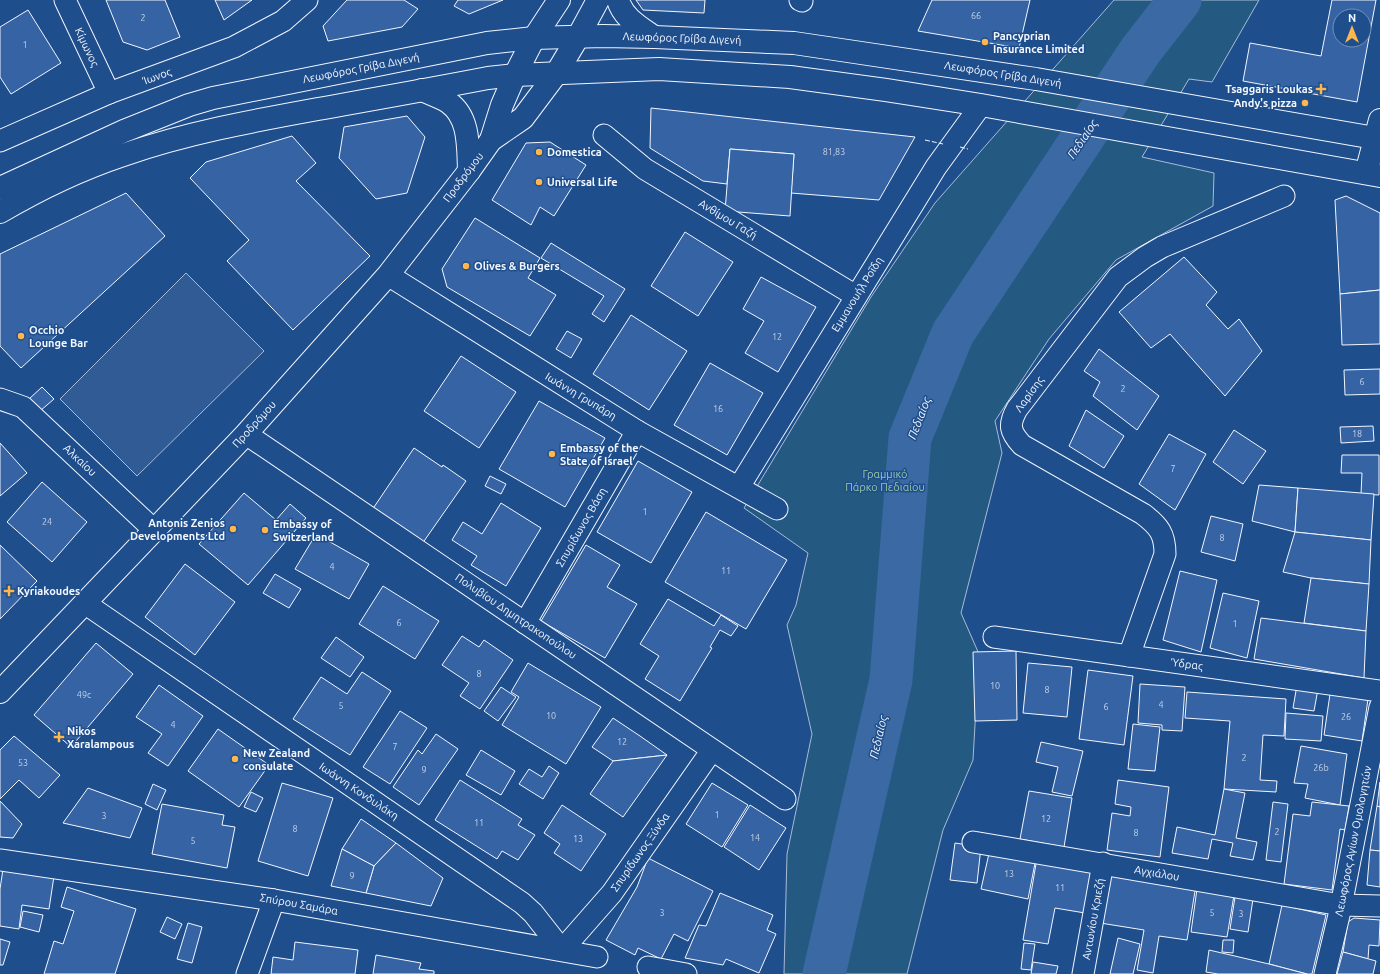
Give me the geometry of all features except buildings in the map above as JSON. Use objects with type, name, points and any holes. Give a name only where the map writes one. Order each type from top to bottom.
[{"type":"main road","name":"Προδρόμου","points":[[0,692],[86,604],[246,434],[388,275],[469,171],[490,140],[500,110],[515,75],[534,38],[558,0]]},
{"type":"main road","name":"Προδρόμου","points":[[490,140],[523,118],[556,74],[598,0]]},
{"type":"main road","points":[[618,0],[626,15],[635,25],[654,37]]},
{"type":"main road","name":"Λεωφόρος Γρίβα Διγενή","points":[[0,188],[124,131],[189,105],[213,98],[487,43],[534,38],[654,37],[794,42],[1036,79],[1175,103],[1378,132]]},
{"type":"main road","points":[[0,212],[29,195],[93,166],[160,143],[252,121],[422,90],[515,75],[659,69],[790,77],[981,105],[1373,175],[1378,132]]},
{"type":"main road","points":[[422,90],[448,102],[458,112],[464,123],[468,140],[469,171]]},
{"type":"street","name":"Κίμωνος","points":[[65,0],[109,93]]},
{"type":"street","name":"Ίωνος","points":[[0,141],[109,93],[234,47],[283,21],[307,0]]},
{"type":"street","name":"Εμμανουήλ Ροΐδη","points":[[739,487],[936,167],[981,105]]},
{"type":"street","name":"Ανθίμου Γαζή","points":[[604,135],[645,169],[856,296]]},
{"type":"street","name":"Λαρίσης","points":[[1129,656],[1165,554],[1165,544],[1162,534],[1151,520],[1143,514],[1022,445],[1014,437],[1011,428],[1012,417],[1118,277],[1145,257],[1162,247],[1284,196]]},
{"type":"street","name":"Ιωάννη Γρυπάρη","points":[[388,275],[637,431],[777,509]]},
{"type":"street","name":"Αλκαίου","points":[[0,399],[24,407],[154,530]]},
{"type":"street","name":"Σπυρίδωνος Βάση","points":[[526,623],[637,431]]},
{"type":"street","name":"Πολυβίου Δημητρακοπούλου","points":[[246,434],[785,799]]},
{"type":"street","name":"Ιωάννη Κονδυλάκη","points":[[86,604],[522,903],[533,913],[562,950]]},
{"type":"street","name":"Ύδρας","points":[[994,638],[1380,691]]},
{"type":"street","name":"Λεωφόρος Αγίων Ομολογητών","points":[[1325,974],[1341,905],[1380,707]]},
{"type":"street","name":"Σπυρίδωνος Ξύνδα","points":[[562,950],[612,893],[712,750]]},
{"type":"street","name":"Αγχιάλου","points":[[973,842],[1103,863],[1341,905],[1380,906]]},
{"type":"street","name":"Σπύρου Σαμάρα","points":[[0,860],[274,900],[597,957]]},
{"type":"street","name":"Αντωνίου Κριεζή","points":[[1083,974],[1103,863]]},
{"type":"street","points":[[247,974],[274,900]]},
{"type":"street","points":[[648,967],[678,974]]},
{"type":"green space","name":"Γραμμικό Πάρκο Πεδιαίου","points":[[1114,0],[1259,0],[1212,82],[1189,79],[1142,157],[1214,173],[1213,206],[1116,260],[1049,339],[995,421],[1002,453],[961,613],[979,654],[973,760],[943,830],[907,974],[784,974],[787,854],[812,734],[787,625],[796,605],[808,553],[744,508],[871,297],[935,203]]},
{"type":"shaded area","points":[[186,273],[264,351],[137,476],[60,399]]},
{"type":"waterway","name":"Πεδιαίος","points":[[824,974],[891,680],[910,438],[953,333],[1141,50],[1180,0]]},
{"type":"fence","points":[[925,140],[943,144]]},
{"type":"fence","points":[[960,147],[968,149]]},
{"type":"place","name":"Pancyprian Insurance Limited","points":[[985,42]]},
{"type":"place","name":"Tsaggaris Loukas","points":[[1321,89]]},
{"type":"place","name":"Andy's pizza","points":[[1305,103]]},
{"type":"place","name":"Domestica","points":[[539,152]]},
{"type":"place","name":"Universal Life","points":[[539,182]]},
{"type":"place","name":"Olives & Burgers","points":[[466,266]]},
{"type":"place","name":"Occhio Lounge Bar","points":[[21,336]]},
{"type":"place","name":"Embassy of the State of Israel","points":[[552,454]]},
{"type":"place","name":"Antonis Zenios Developments Ltd","points":[[233,529]]},
{"type":"place","name":"Embassy of Switzerland","points":[[265,530]]},
{"type":"place","name":"Kyriakoudes","points":[[9,591]]},
{"type":"place","name":"Nikos Xaralampous","points":[[59,737]]},
{"type":"place","name":"New Zealand consulate","points":[[235,759]]}]
